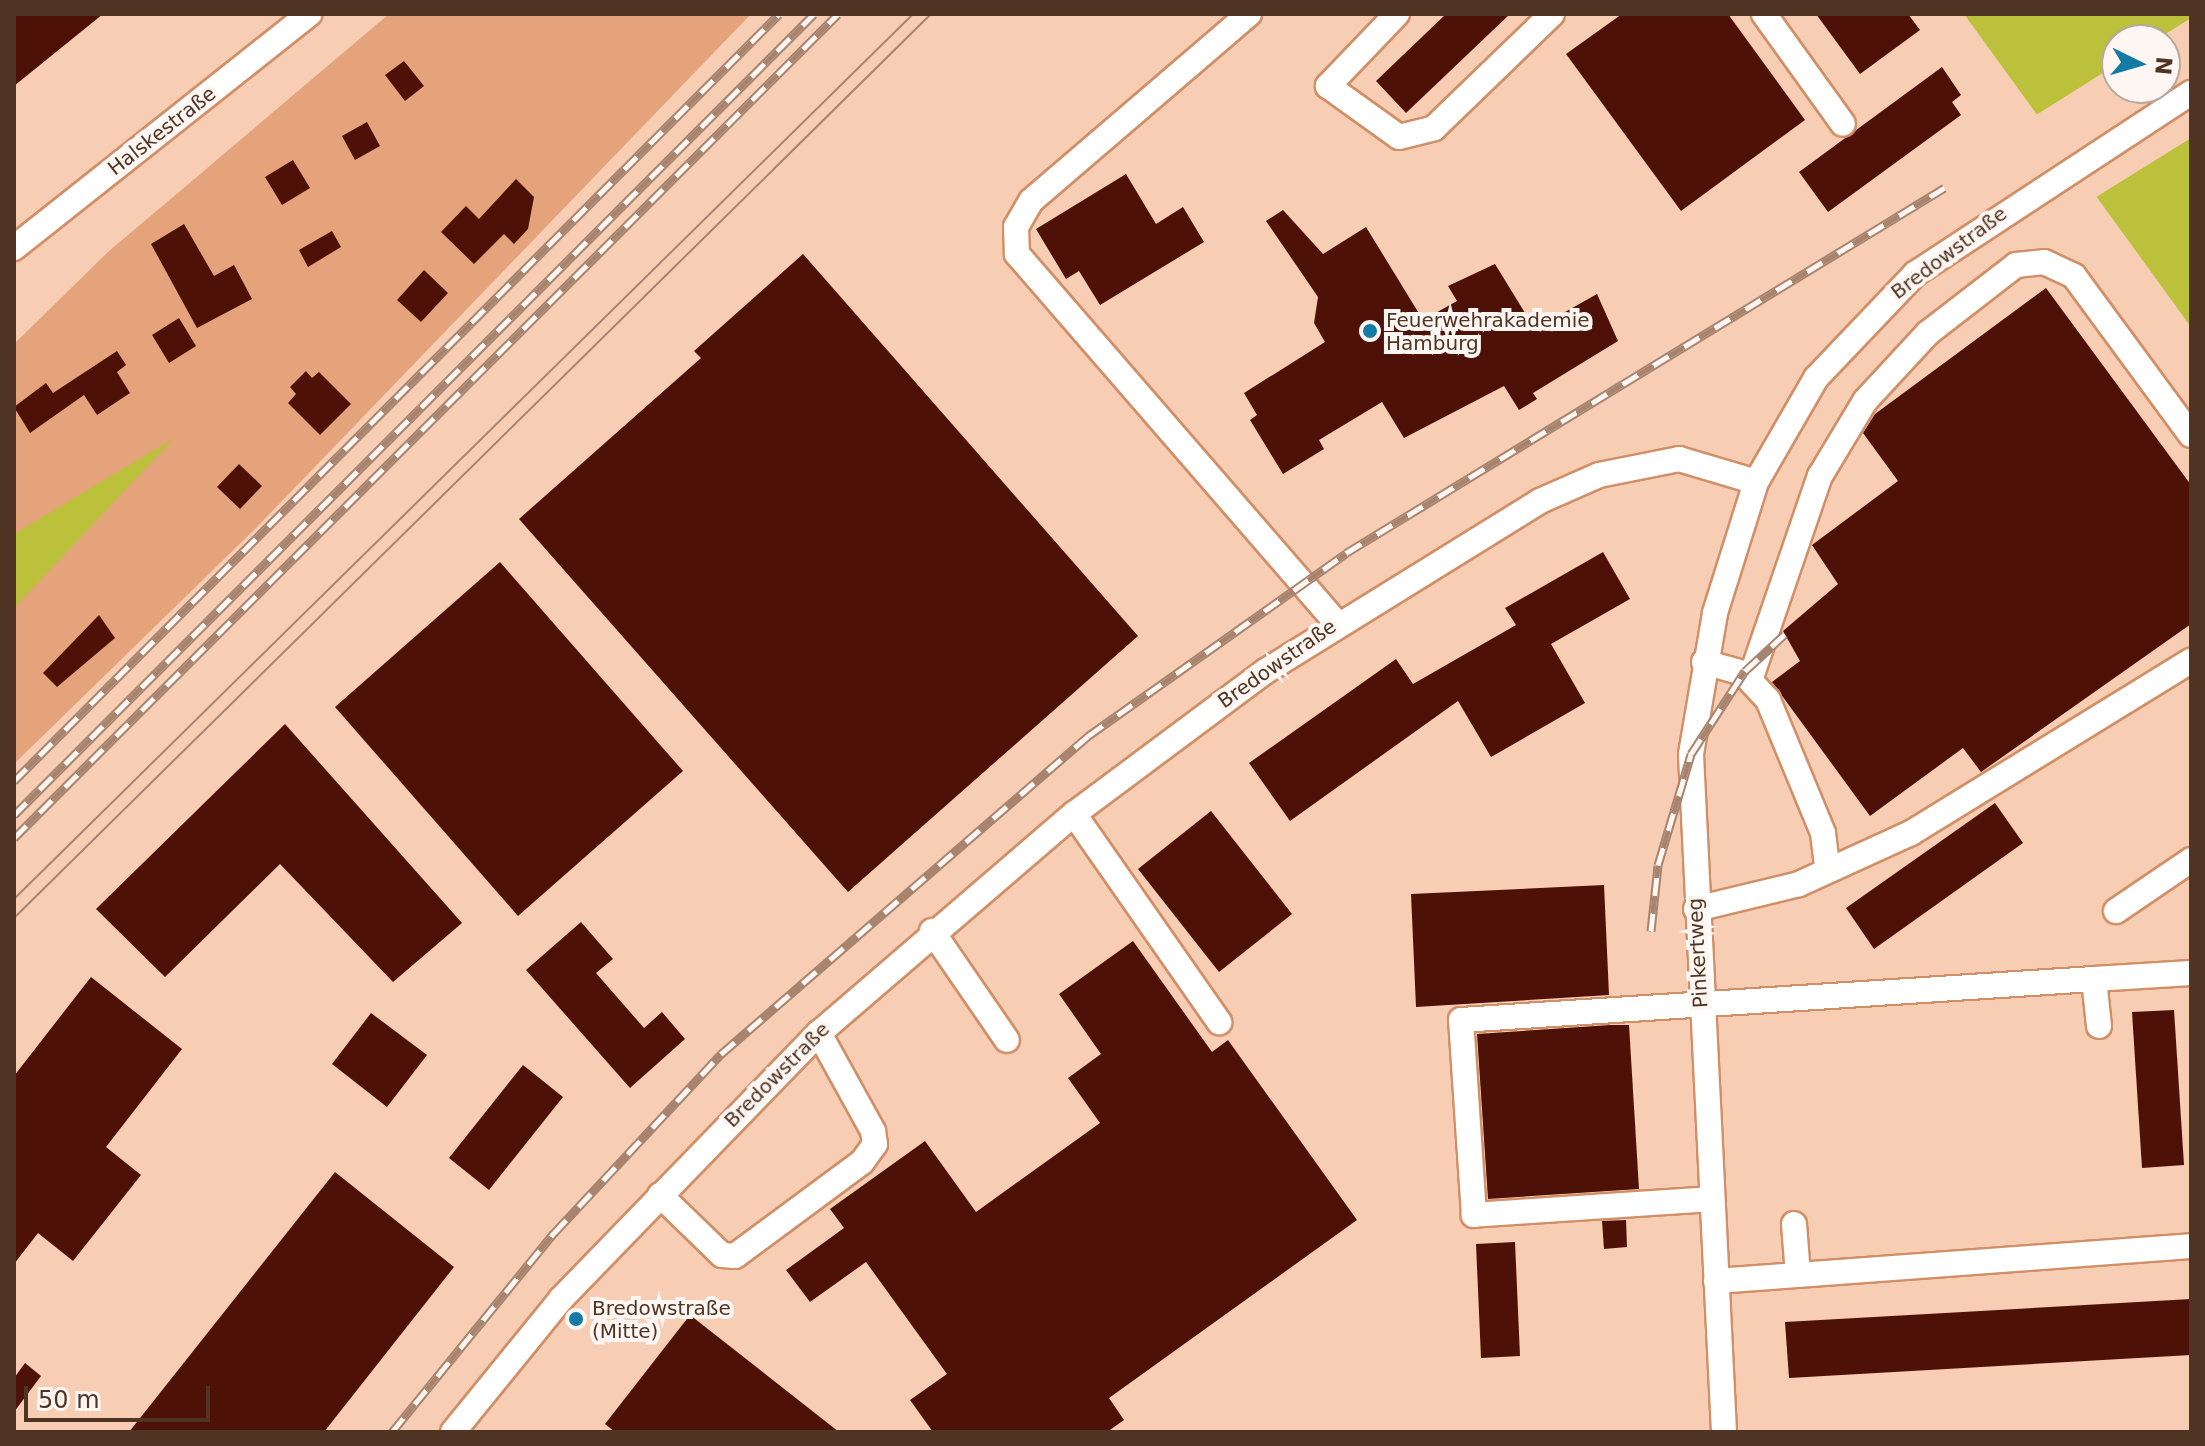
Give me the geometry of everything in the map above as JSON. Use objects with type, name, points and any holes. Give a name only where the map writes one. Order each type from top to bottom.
[{"type":"street","name":"Halskestraße","points":[[14,248],[309,14]]},
{"type":"street","points":[[1249,14],[1031,201],[1016,227],[1017,254],[1336,622]]},
{"type":"street","points":[[1397,14],[1328,86],[1377,125],[1419,137],[1552,14]]},
{"type":"street","points":[[1764,14],[1843,124]]},
{"type":"street","name":"Bredowstraße","points":[[453,1432],[561,1299],[819,1033],[932,931],[1074,814],[1336,622],[1540,501],[1599,475],[1679,459],[1756,482],[1852,333],[1915,274],[2046,183],[2191,93]]},
{"type":"street","points":[[1750,680],[1820,476],[1865,401],[1928,333],[2016,265],[2044,262],[2074,276],[2191,435]]},
{"type":"street","name":"Pinkertweg","points":[[1723,1423],[1696,909],[1691,754],[1704,662],[1756,482]]},
{"type":"street","points":[[1696,909],[1828,871],[2002,782],[2191,661]]},
{"type":"street","points":[[1704,662],[1750,680],[1768,700],[1817,818],[1828,871]]},
{"type":"street","points":[[1074,814],[1219,1022]]},
{"type":"street","points":[[2116,911],[2191,860]]},
{"type":"street","points":[[932,931],[1007,1040]]},
{"type":"street","points":[[1712,1199],[1474,1215],[1461,1020],[1701,1001],[2191,973]]},
{"type":"street","points":[[2094,979],[2099,1026]]},
{"type":"street","points":[[660,1195],[722,1255],[735,1256],[862,1162],[875,1144],[873,1131],[819,1033]]},
{"type":"street","points":[[1794,1224],[1798,1275]]},
{"type":"street","points":[[1716,1281],[2191,1246]]},
{"type":"shaded area","points":[[389,14],[751,14],[257,527],[14,764],[14,344],[108,252]]},
{"type":"shaded area","points":[[1964,14],[2191,14],[2191,327]]},
{"type":"shaded area","points":[[174,438],[14,608],[14,534]]},
{"type":"pier","points":[[2191,18],[2191,138],[2093,199],[2033,117],[2101,74],[2101,104],[2181,104],[2181,24]]},
{"type":"building","points":[[14,14],[103,14],[14,86]]},
{"type":"building","points":[[1446,14],[1510,14],[1406,113],[1376,81]]},
{"type":"building","points":[[1622,14],[1728,14],[1805,120],[1681,211],[1566,54]]},
{"type":"building","points":[[1816,14],[1908,14],[1920,30],[1860,74]]},
{"type":"building","points":[[404,61],[424,86],[405,101],[385,75]]},
{"type":"building","points":[[1942,67],[1961,95],[1952,102],[1961,115],[1828,212],[1799,172]]},
{"type":"building","points":[[367,122],[380,146],[355,160],[342,136]]},
{"type":"building","points":[[293,160],[310,188],[282,205],[265,177]]},
{"type":"building","points":[[1126,174],[1156,224],[1183,207],[1204,242],[1100,305],[1079,271],[1066,279],[1036,229]]},
{"type":"building","points":[[516,179],[534,197],[528,229],[514,244],[504,234],[474,264],[441,232],[466,206],[479,219]]},
{"type":"building","points":[[1283,210],[1323,254],[1366,227],[1423,320],[1457,301],[1448,286],[1495,264],[1535,329],[1597,294],[1618,341],[1533,393],[1537,399],[1519,410],[1504,386],[1404,438],[1382,402],[1319,440],[1324,449],[1283,474],[1250,420],[1257,415],[1244,393],[1325,342],[1314,323],[1318,297],[1266,221]]},
{"type":"building","points":[[184,224],[214,276],[234,265],[252,299],[197,328],[151,244]]},
{"type":"building","points":[[332,231],[341,247],[308,267],[299,250]]},
{"type":"building","points":[[803,254],[1138,636],[848,892],[519,519],[701,358],[694,351]]},
{"type":"building","points":[[424,270],[448,293],[421,322],[397,300]]},
{"type":"building","points":[[2046,288],[2191,485],[2191,624],[1981,772],[1963,748],[1870,816],[1772,682],[1800,661],[1783,631],[1838,584],[1812,545],[1898,481],[1863,433],[1875,414]]},
{"type":"building","points":[[179,318],[196,346],[169,363],[152,335]]},
{"type":"building","points":[[117,351],[126,365],[117,372],[130,393],[97,415],[84,395],[30,433],[14,407],[46,383],[53,393]]},
{"type":"building","points":[[306,371],[312,378],[319,372],[351,404],[320,435],[288,403],[296,394],[290,387]]},
{"type":"building","points":[[239,464],[262,486],[240,509],[217,487]]},
{"type":"building","points":[[1603,552],[1630,599],[1551,644],[1585,703],[1491,757],[1458,701],[1290,821],[1249,763],[1396,659],[1413,684],[1516,625],[1505,608]]},
{"type":"building","points":[[500,562],[683,771],[518,916],[335,707]]},
{"type":"building","points":[[99,615],[115,638],[57,687],[43,673]]},
{"type":"building","points":[[285,724],[462,923],[393,982],[280,864],[165,977],[96,909]]},
{"type":"building","points":[[1995,803],[2023,843],[1874,949],[1846,908]]},
{"type":"building","points":[[1211,811],[1292,914],[1219,972],[1138,869]]},
{"type":"building","points":[[1604,885],[1609,995],[1416,1007],[1411,894]]},
{"type":"building","points":[[581,922],[613,959],[596,973],[644,1028],[662,1012],[685,1039],[630,1088],[526,970]]},
{"type":"building","points":[[1133,941],[1212,1052],[1228,1040],[1357,1220],[1109,1398],[1124,1420],[1107,1432],[933,1432],[910,1400],[947,1374],[866,1262],[810,1302],[786,1270],[844,1228],[830,1209],[925,1141],[976,1212],[1100,1123],[1068,1078],[1101,1054],[1059,994]]},
{"type":"building","points":[[91,977],[182,1049],[106,1147],[141,1175],[73,1261],[38,1233],[14,1264],[14,1076]]},
{"type":"building","points":[[2174,1010],[2184,1165],[2142,1168],[2132,1012]]},
{"type":"building","points":[[371,1013],[427,1055],[387,1107],[332,1064]]},
{"type":"building","points":[[1629,1025],[1639,1189],[1488,1199],[1477,1034]]},
{"type":"building","points":[[523,1065],[563,1097],[489,1190],[449,1158]]},
{"type":"building","points":[[335,1172],[454,1267],[324,1432],[129,1432]]},
{"type":"building","points":[[1626,1220],[1627,1247],[1604,1249],[1602,1221]]},
{"type":"building","points":[[1515,1242],[1520,1356],[1481,1358],[1476,1244]]},
{"type":"building","points":[[2191,1299],[2191,1355],[1789,1378],[1785,1322]]},
{"type":"building","points":[[690,1315],[839,1432],[615,1432],[605,1424]]},
{"type":"building","points":[[25,1363],[41,1376],[14,1412],[14,1378]]},
{"type":"tram line","points":[[14,899],[913,14]]},
{"type":"tram line","points":[[14,918],[931,14]]},
{"type":"railway","points":[[14,781],[779,14]]},
{"type":"railway","points":[[14,815],[814,14]]},
{"type":"railway","points":[[14,838],[838,14]]},
{"type":"railway","points":[[392,1432],[554,1233],[721,1054],[1088,736],[1346,553],[1944,188]]},
{"type":"railway","points":[[1651,931],[1658,865],[1691,754],[1745,671],[1785,634]]},
{"type":"place","name":"Feuerwehrakademie Hamburg","points":[[1370,331]]},
{"type":"place","name":"Bredowstraße (Mitte)","points":[[576,1319]]}]
